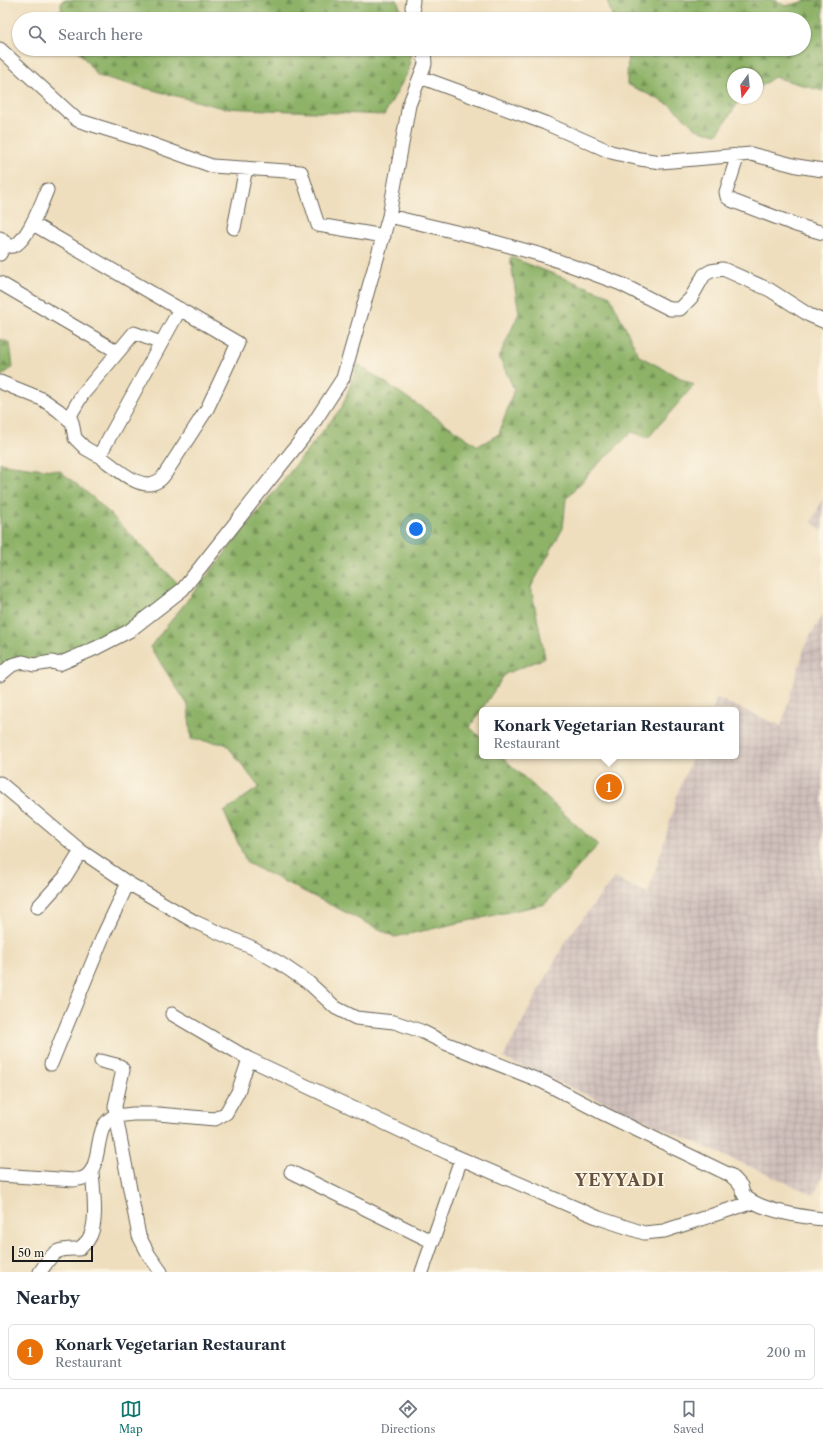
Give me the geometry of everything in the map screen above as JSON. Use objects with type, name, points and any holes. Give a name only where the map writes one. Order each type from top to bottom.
[{"type":"street","points":[[413,0],[412,7],[414,12]]},
{"type":"street","points":[[0,49],[77,120],[135,138],[212,166],[301,172],[318,225],[384,236]]},
{"type":"street","points":[[0,675],[12,665],[23,662],[34,665],[52,662],[59,664],[96,648],[129,630],[183,589],[309,430],[343,378],[384,236],[409,105],[425,64],[424,56]]},
{"type":"street","points":[[420,77],[545,123],[611,152],[640,159],[662,162],[751,154],[797,166],[823,170]]},
{"type":"street","points":[[738,155],[726,192],[727,197],[733,201],[796,225],[823,233]]},
{"type":"street","points":[[234,228],[246,168]]},
{"type":"street","points":[[2,245],[15,246],[33,224],[47,190]]},
{"type":"street","points":[[389,216],[477,237],[542,255],[621,284],[670,309],[680,309],[691,298],[704,275],[711,271],[724,269],[770,290],[809,316],[823,321]]},
{"type":"street","points":[[0,382],[42,399],[72,422],[75,438],[85,448],[99,456],[127,477],[140,483],[150,484],[158,482],[165,474],[207,409],[238,343],[33,224]]},
{"type":"street","points":[[0,284],[118,352]]},
{"type":"street","points":[[99,456],[180,309]]},
{"type":"street","points":[[68,418],[82,395],[134,333],[161,343]]},
{"type":"street","points":[[0,783],[81,851],[128,883],[195,922],[253,948],[281,964],[309,983],[336,1008],[356,1018],[394,1022],[421,1031],[445,1043],[543,1082],[604,1114],[730,1175],[740,1186],[744,1194],[753,1202],[800,1217],[823,1219]]},
{"type":"street","points":[[38,907],[65,877],[81,851]]},
{"type":"street","points":[[51,1064],[104,934],[128,883]]},
{"type":"street","points":[[172,1014],[249,1059],[331,1099],[461,1159],[599,1218],[644,1233],[664,1231],[753,1202]]},
{"type":"street","points":[[40,1272],[55,1252],[63,1248],[79,1249],[89,1239],[92,1230],[94,1212],[92,1171],[104,1124],[111,1117],[133,1114],[158,1114],[215,1119],[226,1113],[238,1092],[249,1059]]},
{"type":"street","points":[[101,1061],[120,1066],[123,1070],[115,1106],[116,1116],[139,1236],[149,1255],[161,1272]]},
{"type":"street","points":[[422,1272],[461,1159]]},
{"type":"street","points":[[0,1175],[74,1180],[84,1178],[92,1171]]},
{"type":"street","points":[[291,1172],[433,1242]]},
{"type":"shaded area","points":[[823,498],[823,532],[812,522]]},
{"type":"shaded area","points":[[823,615],[823,1175],[814,1195],[503,1058],[566,940],[614,878],[648,893],[678,792],[692,759],[739,759],[739,708],[781,726],[806,643]]},
{"type":"shaded area","points":[[717,698],[738,707],[713,707]]},
{"type":"green space","points":[[63,0],[397,0],[401,12],[62,12],[61,4]]},
{"type":"green space","points":[[607,0],[775,0],[785,6],[803,2],[805,0],[823,0],[823,91],[774,77],[763,85],[763,68],[727,68],[727,104],[737,104],[717,134],[698,130],[670,105],[627,84],[628,56],[811,56],[811,12],[611,12]]},
{"type":"green space","points":[[82,56],[410,56],[409,70],[384,115],[223,108],[98,76]]},
{"type":"green space","points":[[510,257],[610,296],[639,356],[694,385],[648,438],[632,432],[596,466],[566,499],[563,528],[531,587],[545,658],[505,674],[483,707],[479,707],[479,713],[470,727],[479,736],[479,759],[504,759],[598,845],[545,904],[395,937],[247,863],[224,812],[259,787],[226,744],[191,739],[188,705],[150,647],[342,407],[358,364],[478,446],[499,434],[514,389],[499,357],[519,313]]},
{"type":"green space","points":[[0,339],[10,343],[13,367],[0,377]]},
{"type":"green space","points":[[0,462],[4,464],[60,471],[96,500],[183,589],[96,648],[5,671],[0,680]]},
{"type":"place","name":"Konark Vegetarian Restaurant","points":[[609,787]]},
{"type":"district","name":"YEYYADI","points":[[620,1180]]}]
